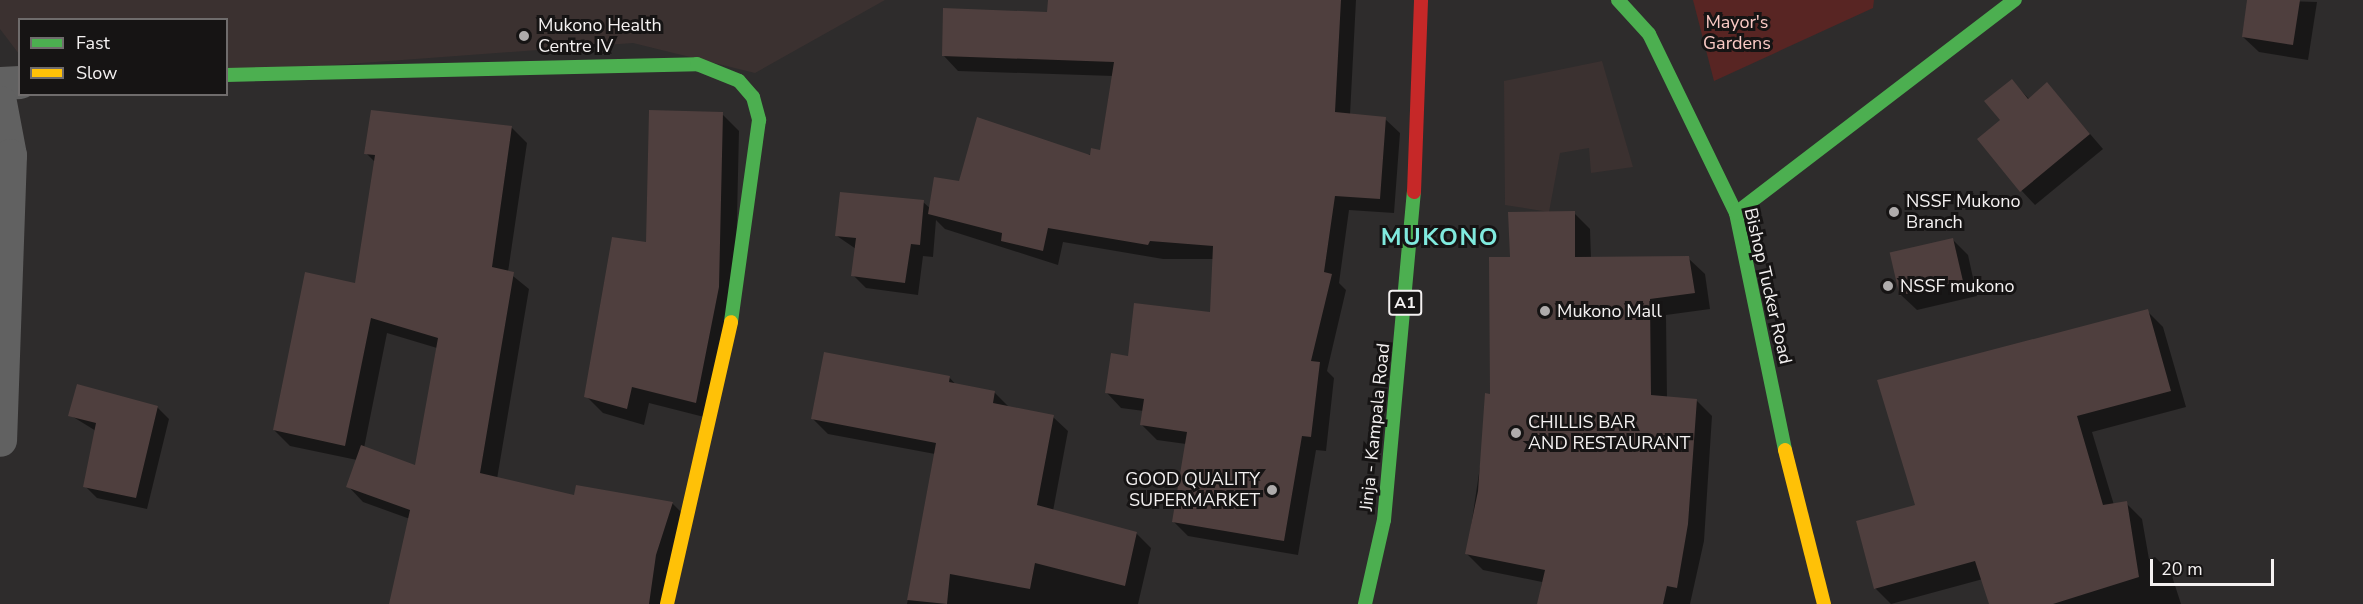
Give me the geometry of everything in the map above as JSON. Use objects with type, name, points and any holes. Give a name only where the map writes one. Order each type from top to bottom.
[{"type":"main road","name":"Jinja - Kampala Road","points":[[1365,604],[1384,520],[1412,240],[1420,0]]},
{"type":"main road","name":"Bishop Tucker Road","points":[[1618,0],[1649,34],[1736,213],[1799,518],[1824,604]]},
{"type":"main road","points":[[1736,213],[2016,0]]},
{"type":"main road","points":[[228,75],[698,64],[739,81],[753,96],[759,120],[745,252],[707,444],[667,604]]},
{"type":"street","points":[[0,83],[18,82]]},
{"type":"street","points":[[0,102],[10,155],[0,440]]},
{"type":"shaded area","name":"Mukono Health Centre IV","points":[[0,0],[885,0],[755,73],[633,43],[228,73],[228,18],[18,18],[18,53],[0,29]]},
{"type":"shaded area","points":[[1602,61],[1633,167],[1591,173],[1589,148],[1560,153],[1549,212],[1505,205],[1504,81]]},
{"type":"green space","name":"Mayor's Gardens","points":[[1693,0],[1874,0],[1873,8],[1714,81]]},
{"type":"building","points":[[1048,0],[1341,0],[1335,112],[1386,117],[1380,199],[1335,196],[1324,272],[1332,274],[1311,361],[1320,362],[1311,437],[1302,436],[1284,541],[1172,522],[1187,432],[1140,425],[1144,399],[1105,393],[1111,353],[1128,356],[1134,303],[1210,312],[1213,246],[1150,241],[1148,245],[1048,228],[1043,251],[1001,241],[1002,233],[928,214],[934,177],[959,181],[977,117],[1090,155],[1091,148],[1100,150],[1114,62],[942,56],[943,8],[1047,12]]},
{"type":"building","points":[[2247,0],[2300,0],[2293,45],[2242,37]]},
{"type":"building","points":[[2012,79],[2028,99],[2047,82],[2090,134],[2020,192],[1977,139],[2000,120],[1984,101]]},
{"type":"building","points":[[371,110],[512,126],[492,267],[514,272],[480,473],[574,495],[576,485],[673,502],[656,555],[649,604],[389,604],[410,510],[346,487],[361,445],[415,465],[438,338],[371,318],[345,446],[273,430],[305,272],[355,283],[375,155],[364,154]]},
{"type":"building","points":[[649,110],[723,112],[719,287],[696,403],[632,387],[627,409],[584,397],[612,237],[646,242]]},
{"type":"building","points":[[840,192],[924,200],[920,245],[911,244],[905,283],[851,276],[856,238],[835,236]]},
{"type":"building","points":[[1575,211],[1575,257],[1689,256],[1695,293],[1650,299],[1651,395],[1697,399],[1688,524],[1677,588],[1667,586],[1663,604],[1537,604],[1545,570],[1465,554],[1478,491],[1485,393],[1490,394],[1489,257],[1510,257],[1508,212]]},
{"type":"building","points":[[1953,238],[1963,281],[1900,295],[1890,253]]},
{"type":"building","points":[[2148,309],[2171,391],[2077,416],[2103,505],[2127,501],[2139,577],[2053,604],[1989,604],[1975,561],[1874,589],[1856,521],[1915,505],[1877,380]]},
{"type":"building","points":[[824,352],[950,376],[949,382],[995,391],[993,403],[1054,415],[1037,505],[1137,532],[1125,586],[1035,563],[1030,589],[950,574],[947,604],[907,600],[936,443],[811,419]]},
{"type":"building","points":[[77,384],[158,406],[136,498],[83,487],[96,423],[68,416]]},
{"type":"traffic: fast","points":[[1618,0],[1649,34],[1736,213],[1785,450]]},
{"type":"traffic: fast","points":[[1736,213],[2015,0]]},
{"type":"traffic: fast","points":[[228,75],[697,64],[739,81],[753,97],[759,120],[731,322]]},
{"type":"traffic: fast","points":[[1365,604],[1384,520],[1414,192]]},
{"type":"traffic: slow","points":[[667,604],[731,322]]},
{"type":"traffic: slow","points":[[1785,450],[1824,604]]},
{"type":"traffic: jam","points":[[1414,192],[1421,0]]},
{"type":"place","name":"Mukono Health Centre IV","points":[[524,36]]},
{"type":"place","name":"NSSF Mukono Branch","points":[[1894,212]]},
{"type":"place","name":"NSSF mukono","points":[[1888,286]]},
{"type":"place","name":"Mukono Mall","points":[[1545,311]]},
{"type":"place","name":"CHILLIS BAR AND RESTAURANT","points":[[1516,433]]},
{"type":"place","name":"GOOD QUALITY SUPERMARKET","points":[[1272,490]]},
{"type":"district","name":"MUKONO","points":[[1440,238]]}]
